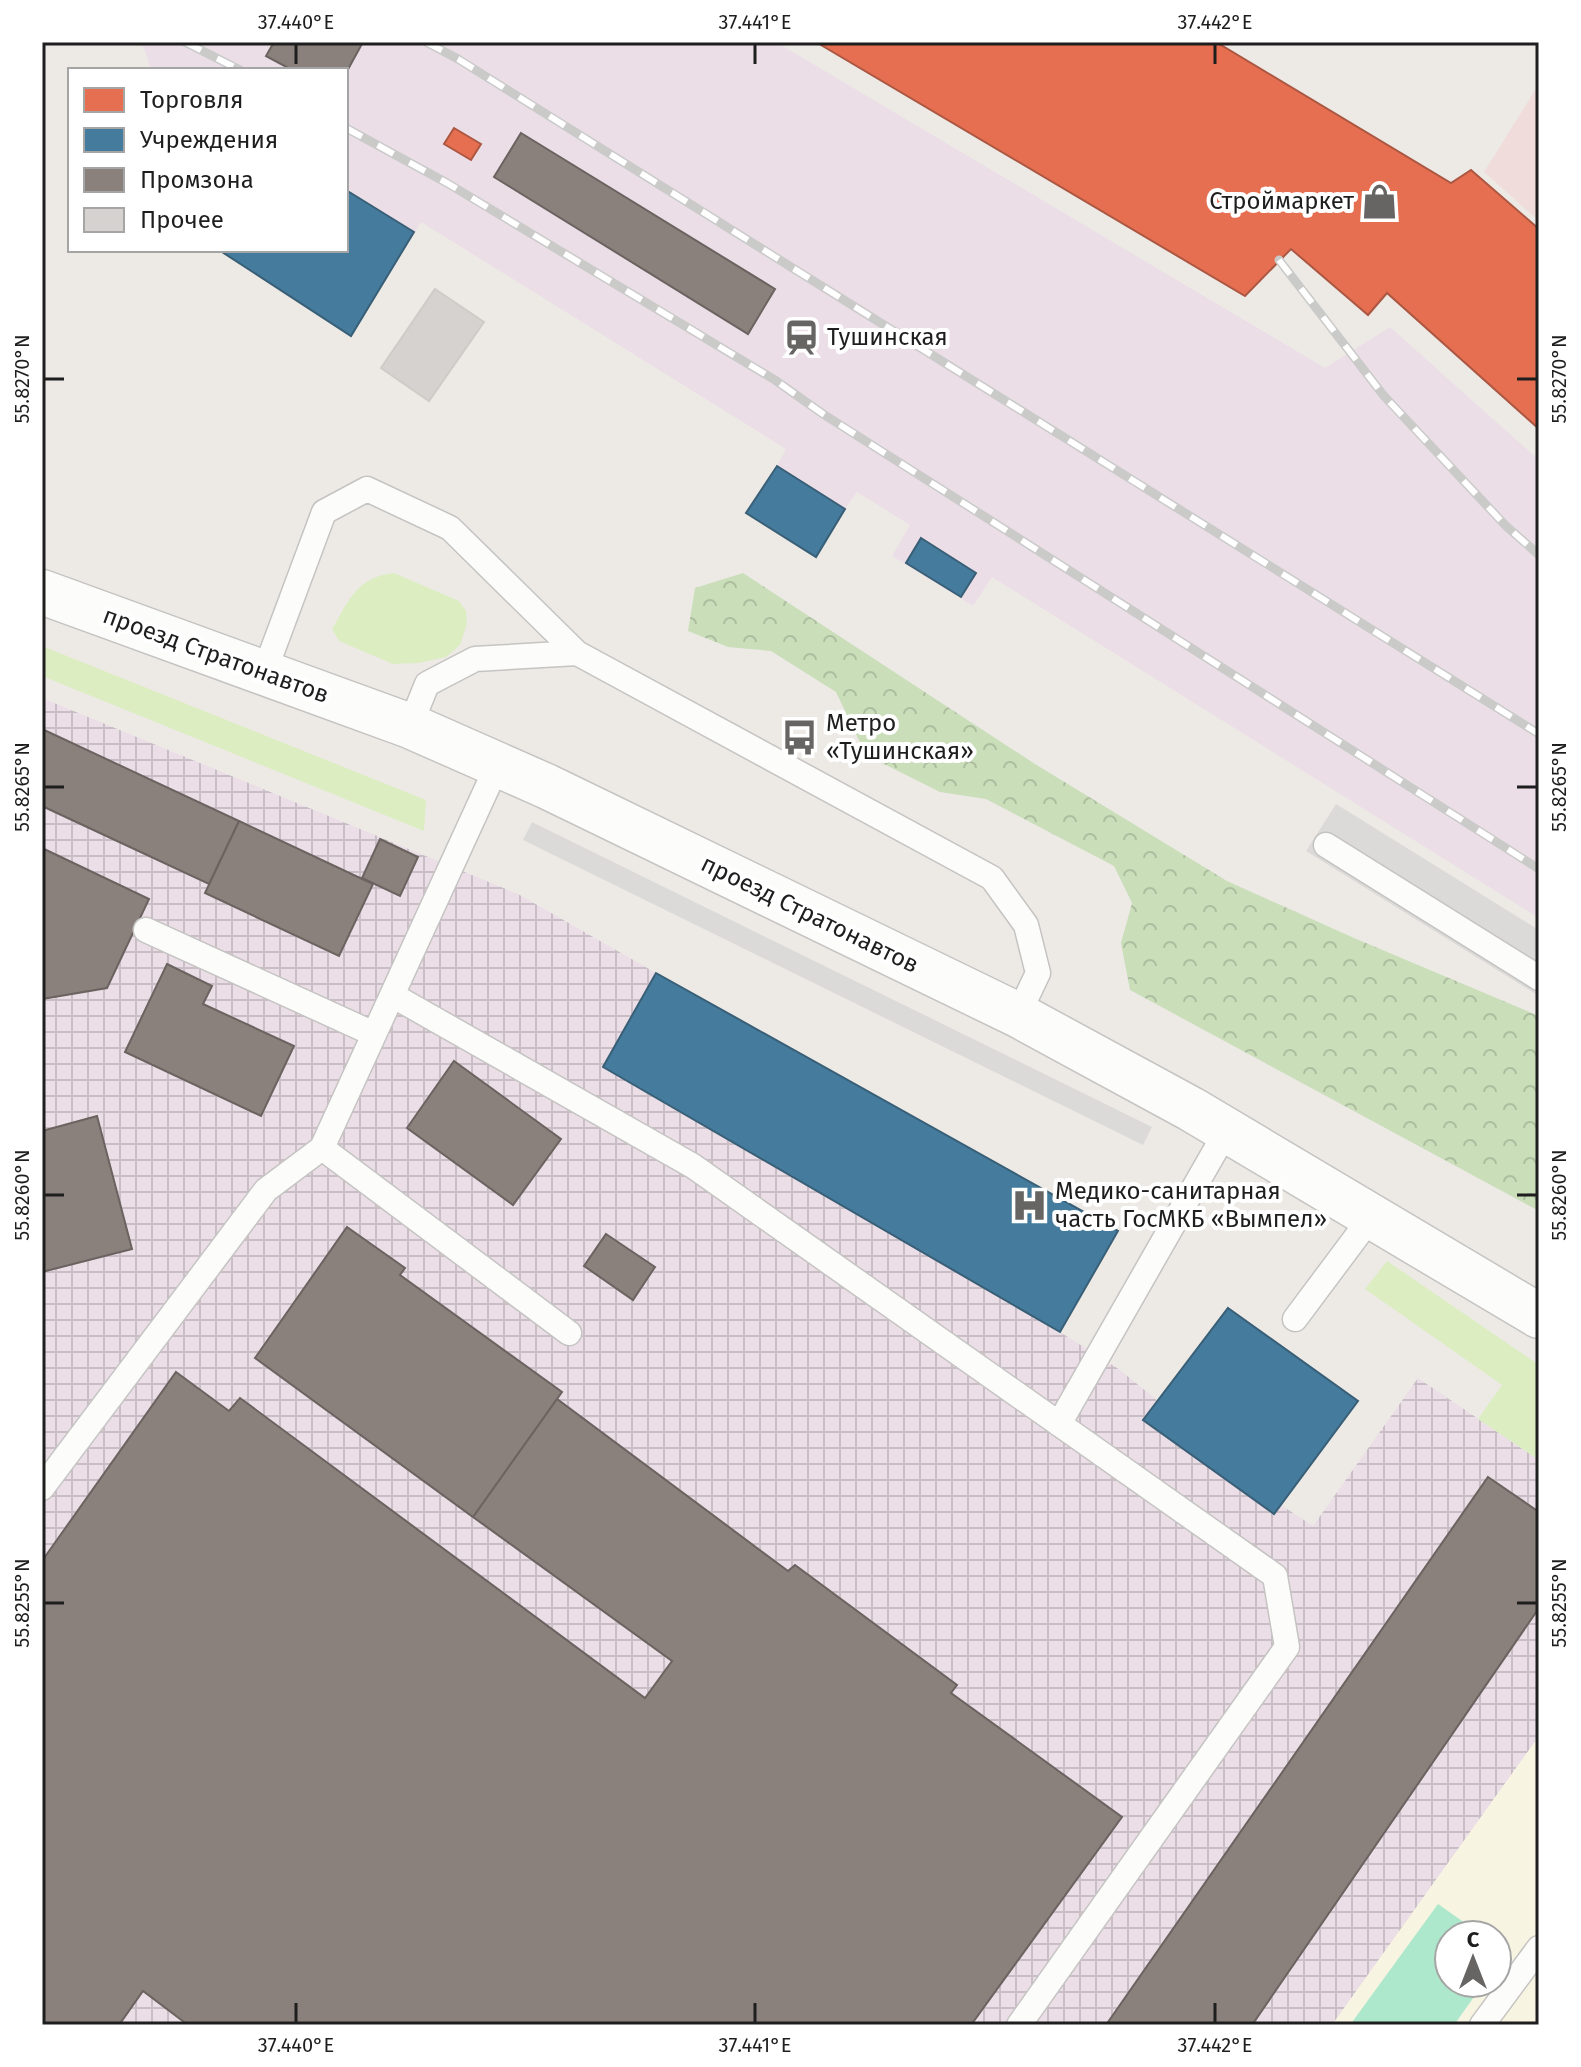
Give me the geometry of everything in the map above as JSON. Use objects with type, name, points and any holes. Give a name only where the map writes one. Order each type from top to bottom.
[{"type":"street","name":"проезд Стратонавтов","points":[[42,592],[410,726],[546,786],[1018,1015],[1227,1130],[1539,1316]]},
{"type":"lane","points":[[264,673],[324,512],[367,489],[450,528],[577,653],[992,878],[1026,925],[1038,973],[1018,1015]]},
{"type":"lane","points":[[410,726],[427,684],[475,659],[577,653]]},
{"type":"lane","points":[[42,1488],[266,1190],[322,1148],[498,764]]},
{"type":"lane","points":[[1326,845],[1539,978]]},
{"type":"lane","points":[[146,930],[374,1034]]},
{"type":"lane","points":[[392,995],[693,1166],[1275,1576],[1287,1647],[1019,2025]]},
{"type":"lane","points":[[1059,1424],[1227,1130]]},
{"type":"lane","points":[[322,1148],[569,1333]]},
{"type":"lane","points":[[1295,1319],[1372,1216]]},
{"type":"lane","points":[[1482,2025],[1539,1948]]},
{"type":"shaded area","points":[[133,42],[776,42],[1325,368],[1390,327],[1539,460],[1539,918],[992,577],[973,606],[892,556],[910,525],[857,492],[845,509],[777,466],[786,449],[421,222],[351,336],[222,252],[348,252],[348,68],[150,68],[144,48]]},
{"type":"shaded area","points":[[1539,84],[1539,221],[1484,172]]},
{"type":"shaded area","points":[[42,698],[518,894],[656,973],[604,1067],[1120,1370],[1158,1401],[1144,1421],[1273,1514],[1281,1505],[1313,1526],[1418,1378],[1539,1460],[1539,1736],[1332,2025],[42,2025]]},
{"type":"shaded area","points":[[1336,804],[1539,930],[1539,996],[1306,851]]},
{"type":"shaded area","points":[[532,822],[1152,1127],[1143,1145],[523,840]]},
{"type":"shaded area","points":[[1539,1736],[1539,2025],[1332,2025]]},
{"type":"green space","points":[[394,573],[459,601],[466,611],[467,624],[460,645],[446,657],[419,663],[393,664],[339,641],[332,629],[356,592],[371,579]]},
{"type":"green space","points":[[743,573],[1035,764],[1227,881],[1539,1016],[1539,1211],[1130,990],[1121,943],[1132,903],[1114,866],[986,799],[940,792],[866,755],[836,692],[771,651],[728,647],[688,631],[695,588]]},
{"type":"green space","points":[[42,646],[426,800],[424,831],[42,676]]},
{"type":"green space","points":[[1387,1261],[1539,1365],[1539,1460],[1478,1419],[1502,1385],[1365,1289]]},
{"type":"green space","points":[[1438,1904],[1459,1919],[1433,1919],[1433,1999],[1473,1999],[1454,2025],[1350,2025]]},
{"type":"building: Торговля","points":[[816,42],[1216,42],[1451,183],[1471,170],[1539,229],[1539,429],[1387,293],[1368,315],[1291,249],[1245,296]]},
{"type":"building: Торговля","points":[[454,128],[481,144],[471,160],[444,144]]},
{"type":"building: Учреждения","points":[[348,191],[414,232],[351,336],[222,252],[348,252]]},
{"type":"building: Учреждения","points":[[777,466],[845,509],[816,557],[746,513]]},
{"type":"building: Учреждения","points":[[921,538],[976,573],[961,597],[906,563]]},
{"type":"building: Учреждения","points":[[656,973],[1118,1231],[1060,1332],[603,1067]]},
{"type":"building: Учреждения","points":[[1228,1308],[1358,1401],[1274,1514],[1143,1420]]},
{"type":"building: Промзона","points":[[274,42],[363,42],[348,69],[288,68],[266,56]]},
{"type":"building: Промзона","points":[[521,133],[775,289],[748,334],[494,177]]},
{"type":"building: Промзона","points":[[42,729],[239,821],[209,884],[42,806]]},
{"type":"building: Промзона","points":[[239,821],[373,884],[339,956],[205,893]]},
{"type":"building: Промзона","points":[[380,839],[418,857],[400,896],[362,878]]},
{"type":"building: Промзона","points":[[42,848],[149,899],[107,988],[42,999]]},
{"type":"building: Промзона","points":[[167,964],[212,986],[203,1004],[294,1046],[261,1116],[125,1052]]},
{"type":"building: Промзона","points":[[454,1061],[561,1139],[513,1205],[407,1128]]},
{"type":"building: Промзона","points":[[97,1116],[132,1249],[42,1272],[42,1131]]},
{"type":"building: Промзона","points":[[347,1227],[405,1268],[400,1275],[562,1392],[473,1517],[255,1358]]},
{"type":"building: Промзона","points":[[606,1234],[655,1267],[633,1300],[584,1266]]},
{"type":"building: Промзона","points":[[176,1372],[229,1411],[240,1398],[645,1698],[672,1661],[473,1517],[557,1399],[788,1571],[795,1565],[957,1685],[951,1693],[1122,1817],[971,2025],[188,2025],[143,1991],[119,2025],[42,2025],[42,1561]]},
{"type":"building: Промзона","points":[[1488,1477],[1539,1512],[1539,1608],[1252,2025],[1106,2025]]},
{"type":"building: Прочее","points":[[435,289],[484,322],[429,401],[381,368]]},
{"type":"railway","points":[[185,42],[236,68]]},
{"type":"railway","points":[[426,42],[458,59],[1539,734]]},
{"type":"railway","points":[[348,129],[447,183],[775,380],[823,414],[1539,869]]},
{"type":"railway","points":[[1279,260],[1384,396],[1506,526],[1539,555]]},
{"type":"place","name":"Строймаркет","points":[[1380,201]]},
{"type":"place","name":"Тушинская","points":[[801,337]]},
{"type":"place","name":"Метро «Тушинская»","points":[[800,737]]},
{"type":"place","name":"Медико-санитарная часть ГосМКБ «Вымпел»","points":[[1029,1205]]}]
